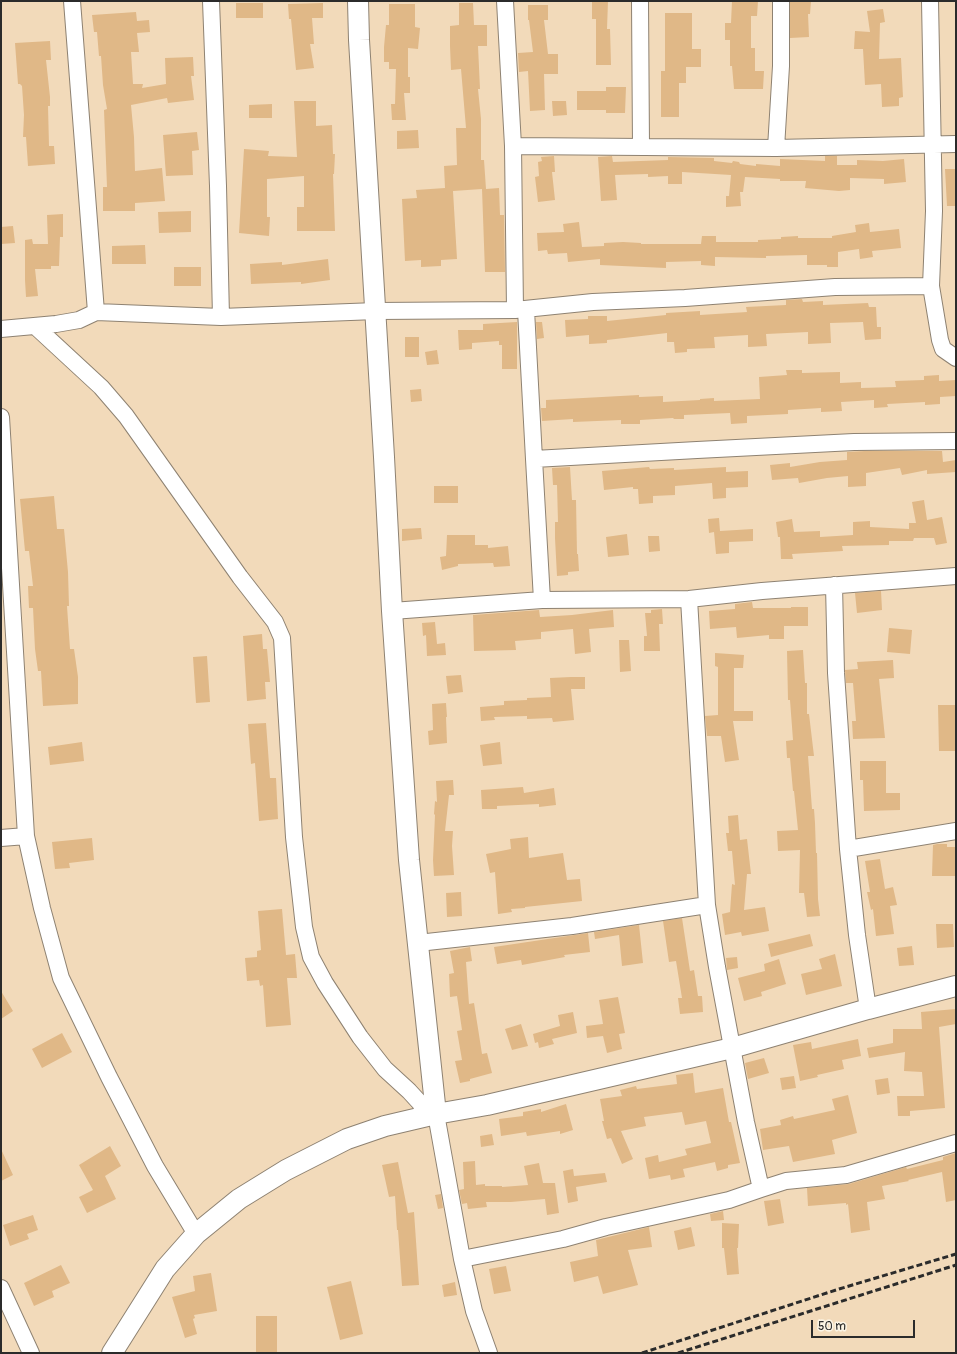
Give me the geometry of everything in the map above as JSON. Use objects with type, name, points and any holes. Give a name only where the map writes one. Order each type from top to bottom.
[{"type":"street","points":[[72,1],[96,312]]},
{"type":"street","points":[[212,1],[221,317]]},
{"type":"street","points":[[358,1],[392,611],[409,860],[418,943],[431,1115],[474,1311],[489,1353]]},
{"type":"street","points":[[505,1],[520,310],[534,459],[542,600]]},
{"type":"street","points":[[640,1],[641,147]]},
{"type":"street","points":[[776,148],[781,66],[781,1]]},
{"type":"street","points":[[930,1],[934,211],[932,286],[940,340],[943,349],[956,358]]},
{"type":"street","points":[[513,146],[776,148],[956,144]]},
{"type":"street","points":[[1,329],[79,320],[96,312],[221,317],[376,311],[520,310],[593,302],[685,298],[835,287],[932,286]]},
{"type":"street","points":[[35,326],[101,387],[126,416],[240,577],[274,622],[282,638],[294,837],[304,927],[311,957],[325,983],[360,1037],[385,1069],[409,1091],[431,1115]]},
{"type":"street","points":[[1,417],[26,836],[42,908],[61,978],[151,1159],[196,1234]]},
{"type":"street","points":[[534,459],[846,443],[956,441]]},
{"type":"street","points":[[392,611],[542,600],[689,599],[762,591],[956,576]]},
{"type":"street","points":[[834,585],[836,673],[848,849],[857,935],[868,1009]]},
{"type":"street","points":[[689,599],[707,905],[746,1122],[761,1188]]},
{"type":"street","points":[[848,849],[956,831]]},
{"type":"street","points":[[1,838],[26,836]]},
{"type":"street","points":[[418,943],[572,926],[707,905]]},
{"type":"street","points":[[112,1353],[165,1269],[196,1234],[239,1199],[286,1170],[347,1139],[385,1126],[431,1115],[487,1105],[732,1048],[868,1009],[956,986]]},
{"type":"street","points":[[462,1259],[564,1239],[606,1227],[728,1200],[761,1188],[786,1182],[846,1175],[956,1142]]},
{"type":"street","points":[[1,1288],[31,1353]]},
{"type":"building","points":[[592,1],[608,1],[607,29],[610,29],[611,65],[596,65],[596,19],[592,19]]},
{"type":"building","points":[[732,1],[758,1],[757,16],[751,16],[751,48],[755,48],[755,71],[764,71],[763,89],[734,89],[732,66],[730,66],[730,40],[725,40],[725,23],[731,23]]},
{"type":"building","points":[[790,1],[811,1],[810,14],[808,14],[809,37],[790,38]]},
{"type":"building","points":[[236,3],[263,3],[263,18],[236,18]]},
{"type":"building","points":[[323,3],[323,18],[312,18],[314,44],[310,44],[314,68],[296,70],[288,4]]},
{"type":"building","points":[[459,3],[473,3],[474,25],[487,25],[487,46],[478,46],[481,160],[484,160],[486,189],[499,188],[500,215],[504,215],[505,272],[485,272],[482,189],[453,191],[457,259],[441,260],[441,266],[421,267],[421,260],[405,261],[402,199],[417,198],[416,190],[445,188],[444,166],[457,165],[456,128],[466,128],[461,69],[451,70],[450,26],[459,25]]},
{"type":"building","points":[[389,4],[415,4],[415,27],[420,28],[418,49],[408,48],[408,77],[410,77],[410,93],[404,93],[406,120],[392,120],[391,104],[395,104],[396,69],[389,69],[389,62],[384,62],[386,25],[389,25]]},
{"type":"building","points":[[528,5],[548,5],[548,20],[544,20],[548,54],[558,54],[558,74],[544,74],[545,110],[530,111],[528,71],[519,72],[518,53],[533,52],[528,20]]},
{"type":"building","points":[[883,9],[885,22],[880,23],[879,59],[901,58],[903,97],[899,98],[899,106],[882,107],[881,84],[865,85],[863,49],[854,49],[855,31],[870,32],[867,11]]},
{"type":"building","points":[[136,12],[137,21],[149,20],[150,32],[137,33],[139,52],[131,52],[133,84],[143,84],[142,88],[166,84],[165,58],[193,57],[194,76],[191,76],[194,100],[168,103],[167,98],[131,105],[135,171],[162,168],[165,201],[135,203],[135,211],[103,211],[103,187],[107,187],[104,110],[107,109],[103,85],[101,56],[99,56],[97,32],[94,32],[92,15]]},
{"type":"building","points":[[665,13],[692,13],[692,49],[701,49],[701,67],[686,67],[686,83],[679,83],[679,117],[661,117],[661,71],[665,71]]},
{"type":"building","points":[[50,41],[51,60],[46,60],[50,97],[50,106],[48,106],[49,146],[54,146],[55,164],[28,166],[26,137],[23,137],[24,115],[22,86],[18,84],[15,43]]},
{"type":"building","points":[[606,87],[626,87],[625,113],[606,113],[606,110],[577,110],[577,91],[606,91]]},
{"type":"building","points":[[294,101],[316,101],[316,126],[332,125],[333,154],[335,154],[333,174],[335,231],[297,231],[297,207],[304,207],[304,176],[267,179],[267,217],[270,217],[269,236],[239,233],[244,149],[269,151],[268,156],[297,157]]},
{"type":"building","points":[[552,101],[566,101],[567,115],[553,116]]},
{"type":"building","points":[[272,104],[272,118],[249,118],[249,105]]},
{"type":"building","points":[[418,130],[419,148],[397,149],[397,131]]},
{"type":"building","points":[[197,132],[199,150],[192,151],[193,175],[166,176],[163,135]]},
{"type":"building","points":[[554,156],[555,172],[552,172],[555,200],[538,202],[535,177],[539,176],[538,162],[542,161],[541,157]]},
{"type":"building","points":[[612,156],[613,162],[668,160],[668,157],[714,158],[714,161],[732,163],[733,161],[739,162],[740,164],[756,166],[756,164],[780,166],[780,159],[825,161],[825,156],[837,156],[837,165],[857,165],[857,160],[883,161],[904,159],[906,182],[884,184],[884,179],[850,178],[850,190],[839,191],[805,188],[806,181],[780,181],[780,179],[745,177],[743,192],[740,192],[741,206],[726,207],[726,196],[729,196],[731,175],[682,172],[682,184],[668,184],[668,176],[648,177],[648,174],[615,175],[617,200],[601,201],[598,157]]},
{"type":"building","points":[[945,169],[956,169],[956,206],[947,206]]},
{"type":"building","points":[[191,211],[191,232],[159,233],[158,212]]},
{"type":"building","points":[[63,214],[63,237],[60,237],[59,266],[51,266],[51,269],[35,269],[38,296],[26,297],[25,240],[32,239],[33,244],[48,244],[47,215]]},
{"type":"building","points":[[579,222],[582,247],[604,246],[604,243],[623,242],[641,244],[701,244],[702,236],[716,236],[716,242],[758,242],[758,240],[781,239],[781,237],[798,236],[798,238],[832,238],[832,236],[856,232],[855,225],[869,223],[870,232],[899,229],[901,248],[872,251],[873,257],[860,259],[859,249],[838,252],[838,267],[827,267],[827,265],[807,265],[807,255],[766,256],[766,258],[715,257],[715,266],[701,265],[701,261],[666,262],[666,268],[600,265],[600,259],[568,262],[567,253],[548,254],[547,250],[538,251],[537,233],[564,232],[563,224]]},
{"type":"building","points":[[13,226],[15,243],[1,244],[1,227]]},
{"type":"building","points":[[145,245],[146,264],[112,264],[112,246]]},
{"type":"building","points":[[328,259],[330,280],[301,284],[301,282],[251,284],[250,264],[282,262],[282,265]]},
{"type":"building","points":[[174,267],[201,267],[201,286],[174,286]]},
{"type":"building","points":[[802,299],[803,302],[823,301],[823,305],[868,303],[869,307],[876,307],[877,327],[881,327],[881,339],[865,340],[863,322],[830,323],[831,343],[808,344],[808,332],[766,334],[767,346],[748,347],[748,335],[714,337],[715,348],[687,349],[687,352],[675,353],[674,342],[667,342],[667,333],[607,340],[607,343],[589,344],[589,335],[566,337],[565,320],[588,319],[588,316],[607,316],[607,321],[666,315],[666,313],[700,311],[700,315],[747,312],[746,307],[786,305],[786,300]]},
{"type":"building","points":[[517,322],[517,369],[502,369],[502,345],[499,345],[499,341],[472,343],[472,349],[459,350],[458,330],[483,330],[483,324]]},
{"type":"building","points":[[536,322],[542,322],[544,338],[537,339]]},
{"type":"building","points":[[405,337],[419,337],[419,357],[405,357]]},
{"type":"building","points":[[437,350],[439,364],[427,365],[425,352]]},
{"type":"building","points":[[786,370],[802,370],[802,373],[840,372],[840,383],[861,382],[861,388],[896,387],[895,381],[924,380],[924,376],[939,375],[939,381],[956,380],[956,396],[940,397],[940,404],[925,405],[925,402],[887,404],[888,407],[874,408],[874,400],[841,402],[842,411],[821,412],[821,408],[788,410],[788,414],[747,416],[747,423],[731,424],[730,413],[684,415],[684,419],[673,418],[640,420],[640,424],[621,424],[621,420],[573,422],[573,419],[542,421],[541,408],[546,408],[546,400],[639,395],[639,397],[663,396],[663,402],[714,398],[714,401],[760,399],[759,377],[787,375]]},
{"type":"building","points":[[421,389],[422,401],[411,402],[410,390]]},
{"type":"building","points":[[942,451],[943,462],[956,460],[956,472],[927,474],[927,470],[902,475],[900,468],[866,473],[866,486],[848,487],[848,476],[799,483],[798,478],[772,480],[770,465],[790,463],[790,467],[820,462],[847,460],[847,452]]},
{"type":"building","points":[[570,467],[572,500],[576,500],[577,554],[579,571],[568,572],[568,575],[557,576],[555,522],[558,522],[557,485],[553,485],[552,468]]},
{"type":"building","points":[[649,467],[650,469],[674,468],[674,470],[726,467],[726,472],[748,471],[748,487],[726,488],[726,498],[713,499],[712,483],[675,486],[675,495],[653,496],[653,503],[639,504],[638,489],[633,489],[633,487],[604,490],[602,471]]},
{"type":"building","points":[[434,486],[458,486],[458,503],[434,503]]},
{"type":"building","points":[[54,496],[57,529],[64,529],[68,572],[69,606],[67,606],[70,649],[74,649],[78,677],[78,704],[43,706],[41,671],[38,671],[35,649],[33,608],[29,608],[28,586],[33,586],[29,551],[25,551],[20,499]]},
{"type":"building","points":[[924,500],[927,520],[942,517],[947,543],[936,545],[934,538],[914,538],[913,541],[889,541],[889,545],[842,546],[843,551],[792,554],[793,559],[781,559],[780,537],[778,537],[776,522],[792,519],[794,532],[820,531],[820,537],[853,535],[853,522],[870,521],[870,527],[909,529],[909,523],[916,523],[912,502]]},
{"type":"building","points":[[719,518],[720,531],[753,529],[753,541],[729,542],[729,553],[716,554],[714,532],[709,533],[708,519]]},
{"type":"building","points":[[421,528],[422,539],[402,541],[402,529]]},
{"type":"building","points":[[627,534],[629,555],[608,557],[606,537]]},
{"type":"building","points":[[447,535],[475,535],[475,545],[488,545],[488,548],[508,546],[510,566],[494,567],[493,563],[458,564],[458,566],[442,570],[440,557],[446,556]]},
{"type":"building","points":[[648,536],[659,536],[660,551],[649,552]]},
{"type":"building","points":[[881,591],[882,610],[857,613],[855,593]]},
{"type":"building","points":[[752,602],[753,608],[808,607],[808,626],[784,626],[784,639],[769,639],[769,635],[737,638],[736,627],[710,629],[709,611],[735,609],[735,604]]},
{"type":"building","points":[[662,609],[663,624],[659,624],[660,651],[644,651],[644,636],[647,636],[645,613],[651,613],[651,610]]},
{"type":"building","points":[[539,610],[540,617],[613,610],[614,627],[589,629],[591,652],[575,654],[573,629],[541,632],[541,639],[515,641],[516,650],[474,651],[473,615]]},
{"type":"building","points":[[435,622],[437,644],[445,643],[446,655],[427,656],[426,635],[423,636],[422,623]]},
{"type":"building","points":[[889,628],[912,630],[910,654],[887,652]]},
{"type":"building","points":[[262,634],[263,649],[267,649],[270,682],[265,682],[266,699],[247,701],[243,636]]},
{"type":"building","points":[[619,640],[629,640],[631,671],[620,672]]},
{"type":"building","points":[[803,650],[805,683],[807,683],[807,714],[809,714],[814,756],[808,756],[812,809],[814,809],[820,916],[807,917],[804,893],[799,893],[800,850],[778,851],[777,831],[798,830],[790,758],[787,758],[786,741],[793,740],[790,700],[788,700],[787,651]]},
{"type":"building","points":[[715,653],[744,655],[743,668],[734,668],[734,711],[753,711],[753,721],[733,721],[739,760],[725,762],[721,736],[707,736],[705,716],[718,715],[718,667],[715,666]]},
{"type":"building","points":[[207,656],[210,702],[196,703],[193,657]]},
{"type":"building","points":[[893,660],[894,678],[879,679],[885,738],[853,739],[852,721],[856,721],[853,683],[846,683],[845,670],[858,669],[857,662]]},
{"type":"building","points":[[461,675],[463,692],[448,694],[446,676]]},
{"type":"building","points":[[585,677],[585,689],[571,689],[574,720],[553,722],[552,718],[527,719],[527,716],[494,717],[495,720],[481,721],[480,707],[504,705],[504,701],[551,697],[550,678]]},
{"type":"building","points":[[446,703],[447,743],[429,745],[428,731],[433,730],[432,704]]},
{"type":"building","points":[[938,705],[956,705],[956,751],[939,751]]},
{"type":"building","points":[[266,723],[270,778],[276,778],[278,819],[259,821],[255,763],[251,764],[248,724]]},
{"type":"building","points":[[82,742],[84,761],[50,765],[48,747]]},
{"type":"building","points":[[500,742],[502,764],[483,766],[480,745]]},
{"type":"building","points":[[860,761],[886,761],[886,793],[900,793],[900,810],[864,811],[863,780],[860,780]]},
{"type":"building","points":[[453,780],[454,795],[449,795],[445,831],[453,831],[452,846],[454,875],[434,876],[434,814],[435,801],[437,802],[436,781]]},
{"type":"building","points":[[523,787],[524,793],[554,788],[556,805],[539,807],[539,804],[497,806],[497,809],[482,809],[481,790]]},
{"type":"building","points":[[738,815],[740,840],[747,839],[751,874],[747,874],[744,910],[765,907],[769,931],[742,936],[741,932],[725,935],[722,914],[730,912],[732,884],[735,885],[732,851],[728,851],[726,833],[729,833],[728,816]]},
{"type":"building","points":[[528,837],[529,858],[563,853],[567,880],[580,879],[582,901],[511,909],[512,912],[498,914],[495,872],[490,873],[486,854],[511,849],[510,839]]},
{"type":"building","points":[[92,838],[94,860],[69,863],[70,868],[55,869],[52,842]]},
{"type":"building","points":[[947,844],[947,847],[956,847],[956,876],[932,876],[933,845]]},
{"type":"building","points":[[880,859],[885,889],[893,887],[897,905],[890,906],[894,934],[876,936],[873,909],[871,910],[867,892],[870,892],[865,861]]},
{"type":"building","points":[[461,892],[462,916],[447,917],[446,893]]},
{"type":"building","points":[[282,909],[286,955],[295,954],[297,978],[287,978],[291,1025],[266,1027],[263,985],[260,986],[259,980],[247,981],[245,958],[257,957],[257,951],[261,950],[258,911]]},
{"type":"building","points":[[682,918],[690,971],[694,970],[698,996],[702,996],[703,1012],[680,1014],[678,998],[682,998],[676,961],[669,962],[663,921]]},
{"type":"building","points":[[936,924],[953,924],[954,947],[937,948]]},
{"type":"building","points":[[639,925],[643,963],[622,966],[619,935],[595,939],[594,932]]},
{"type":"building","points":[[588,933],[590,952],[564,955],[565,957],[522,965],[521,960],[497,964],[494,947]]},
{"type":"building","points":[[810,934],[813,946],[771,957],[768,944]]},
{"type":"building","points":[[912,946],[914,965],[899,966],[897,948]]},
{"type":"building","points":[[470,947],[472,961],[466,962],[469,1004],[474,1003],[482,1054],[487,1053],[492,1073],[460,1083],[455,1061],[462,1060],[457,1031],[462,1030],[457,996],[450,997],[449,974],[454,973],[450,951]]},
{"type":"building","points":[[835,954],[842,986],[806,995],[801,974],[822,969],[819,959]]},
{"type":"building","points":[[737,957],[738,968],[727,970],[726,958]]},
{"type":"building","points":[[779,959],[786,984],[761,992],[762,996],[744,1001],[738,978],[765,971],[764,964]]},
{"type":"building","points":[[1,991],[13,1011],[1,1019]]},
{"type":"building","points":[[618,997],[625,1033],[619,1034],[622,1049],[607,1053],[603,1036],[587,1038],[586,1026],[603,1024],[599,1000]]},
{"type":"building","points":[[956,1009],[956,1024],[939,1027],[945,1108],[910,1111],[910,1116],[898,1116],[897,1096],[924,1096],[922,1072],[904,1071],[905,1052],[869,1058],[867,1048],[893,1043],[893,1029],[922,1029],[921,1012]]},
{"type":"building","points":[[573,1012],[577,1033],[552,1039],[554,1044],[539,1048],[538,1042],[535,1043],[533,1034],[560,1026],[558,1015]]},
{"type":"building","points":[[521,1024],[528,1046],[512,1050],[505,1029]]},
{"type":"building","points":[[62,1033],[72,1052],[42,1068],[32,1049]]},
{"type":"building","points":[[858,1039],[861,1056],[842,1060],[844,1069],[817,1075],[818,1077],[800,1081],[793,1045],[811,1042],[812,1049]]},
{"type":"building","points":[[764,1058],[769,1073],[748,1079],[745,1063]]},
{"type":"building","points":[[693,1073],[695,1093],[723,1088],[729,1122],[731,1122],[740,1163],[728,1165],[728,1168],[717,1171],[715,1162],[683,1169],[685,1177],[671,1180],[670,1175],[649,1179],[645,1158],[658,1155],[659,1162],[687,1155],[685,1149],[711,1143],[706,1121],[685,1125],[682,1112],[644,1117],[646,1126],[621,1131],[633,1159],[622,1164],[611,1138],[607,1139],[602,1121],[604,1121],[600,1099],[622,1096],[620,1090],[636,1086],[637,1089],[677,1084],[676,1075]]},
{"type":"building","points":[[794,1076],[796,1088],[782,1090],[780,1078]]},
{"type":"building","points":[[888,1078],[890,1093],[877,1095],[875,1080]]},
{"type":"building","points":[[848,1095],[857,1133],[832,1140],[835,1154],[793,1162],[789,1146],[763,1150],[760,1129],[781,1125],[780,1120],[793,1116],[794,1119],[835,1110],[832,1099]]},
{"type":"building","points":[[566,1104],[573,1130],[560,1134],[560,1131],[527,1136],[526,1132],[501,1136],[499,1119],[523,1116],[523,1112],[541,1109],[541,1112]]},
{"type":"building","points":[[492,1134],[494,1145],[481,1147],[480,1136]]},
{"type":"building","points":[[110,1146],[121,1166],[105,1176],[116,1199],[87,1213],[79,1197],[93,1190],[79,1165]]},
{"type":"building","points":[[1,1149],[13,1175],[1,1181]]},
{"type":"building","points":[[956,1153],[956,1200],[946,1202],[942,1172],[908,1180],[909,1181],[882,1186],[885,1199],[867,1202],[870,1230],[851,1233],[848,1204],[808,1206],[807,1188],[849,1184],[906,1167],[907,1169],[943,1160],[943,1157]]},
{"type":"building","points":[[475,1161],[476,1185],[485,1184],[485,1186],[502,1187],[528,1185],[524,1166],[539,1163],[543,1183],[555,1183],[559,1213],[547,1215],[545,1199],[511,1202],[486,1202],[487,1207],[468,1209],[467,1203],[462,1204],[459,1190],[464,1189],[463,1162]]},
{"type":"building","points":[[398,1162],[408,1213],[414,1212],[419,1285],[402,1286],[395,1196],[389,1197],[382,1165]]},
{"type":"building","points":[[573,1169],[574,1176],[605,1173],[607,1182],[576,1187],[578,1201],[568,1203],[563,1171]]},
{"type":"building","points":[[441,1194],[443,1208],[438,1209],[435,1195]]},
{"type":"building","points":[[780,1199],[784,1223],[768,1226],[764,1201]]},
{"type":"building","points":[[723,1211],[724,1220],[711,1221],[710,1214]]},
{"type":"building","points":[[33,1215],[38,1230],[27,1234],[29,1239],[10,1246],[3,1225]]},
{"type":"building","points":[[722,1223],[739,1224],[737,1248],[739,1274],[727,1275],[724,1248],[722,1248]]},
{"type":"building","points":[[649,1227],[652,1247],[628,1250],[638,1285],[603,1294],[598,1276],[574,1282],[570,1262],[598,1256],[596,1240]]},
{"type":"building","points":[[691,1227],[695,1246],[678,1250],[674,1231]]},
{"type":"building","points":[[61,1265],[70,1283],[52,1291],[54,1297],[34,1306],[24,1283]]},
{"type":"building","points":[[506,1266],[511,1291],[494,1294],[489,1269]]},
{"type":"building","points":[[211,1273],[217,1311],[194,1315],[195,1318],[193,1319],[197,1334],[185,1338],[172,1297],[195,1291],[193,1276]]},
{"type":"building","points":[[351,1281],[363,1334],[340,1340],[327,1287]]},
{"type":"building","points":[[455,1282],[457,1295],[444,1297],[442,1285]]},
{"type":"building","points":[[256,1316],[277,1316],[277,1353],[256,1353]]},
{"type":"railway","points":[[642,1353],[839,1289],[956,1254]]},
{"type":"railway","points":[[678,1353],[956,1265]]}]
